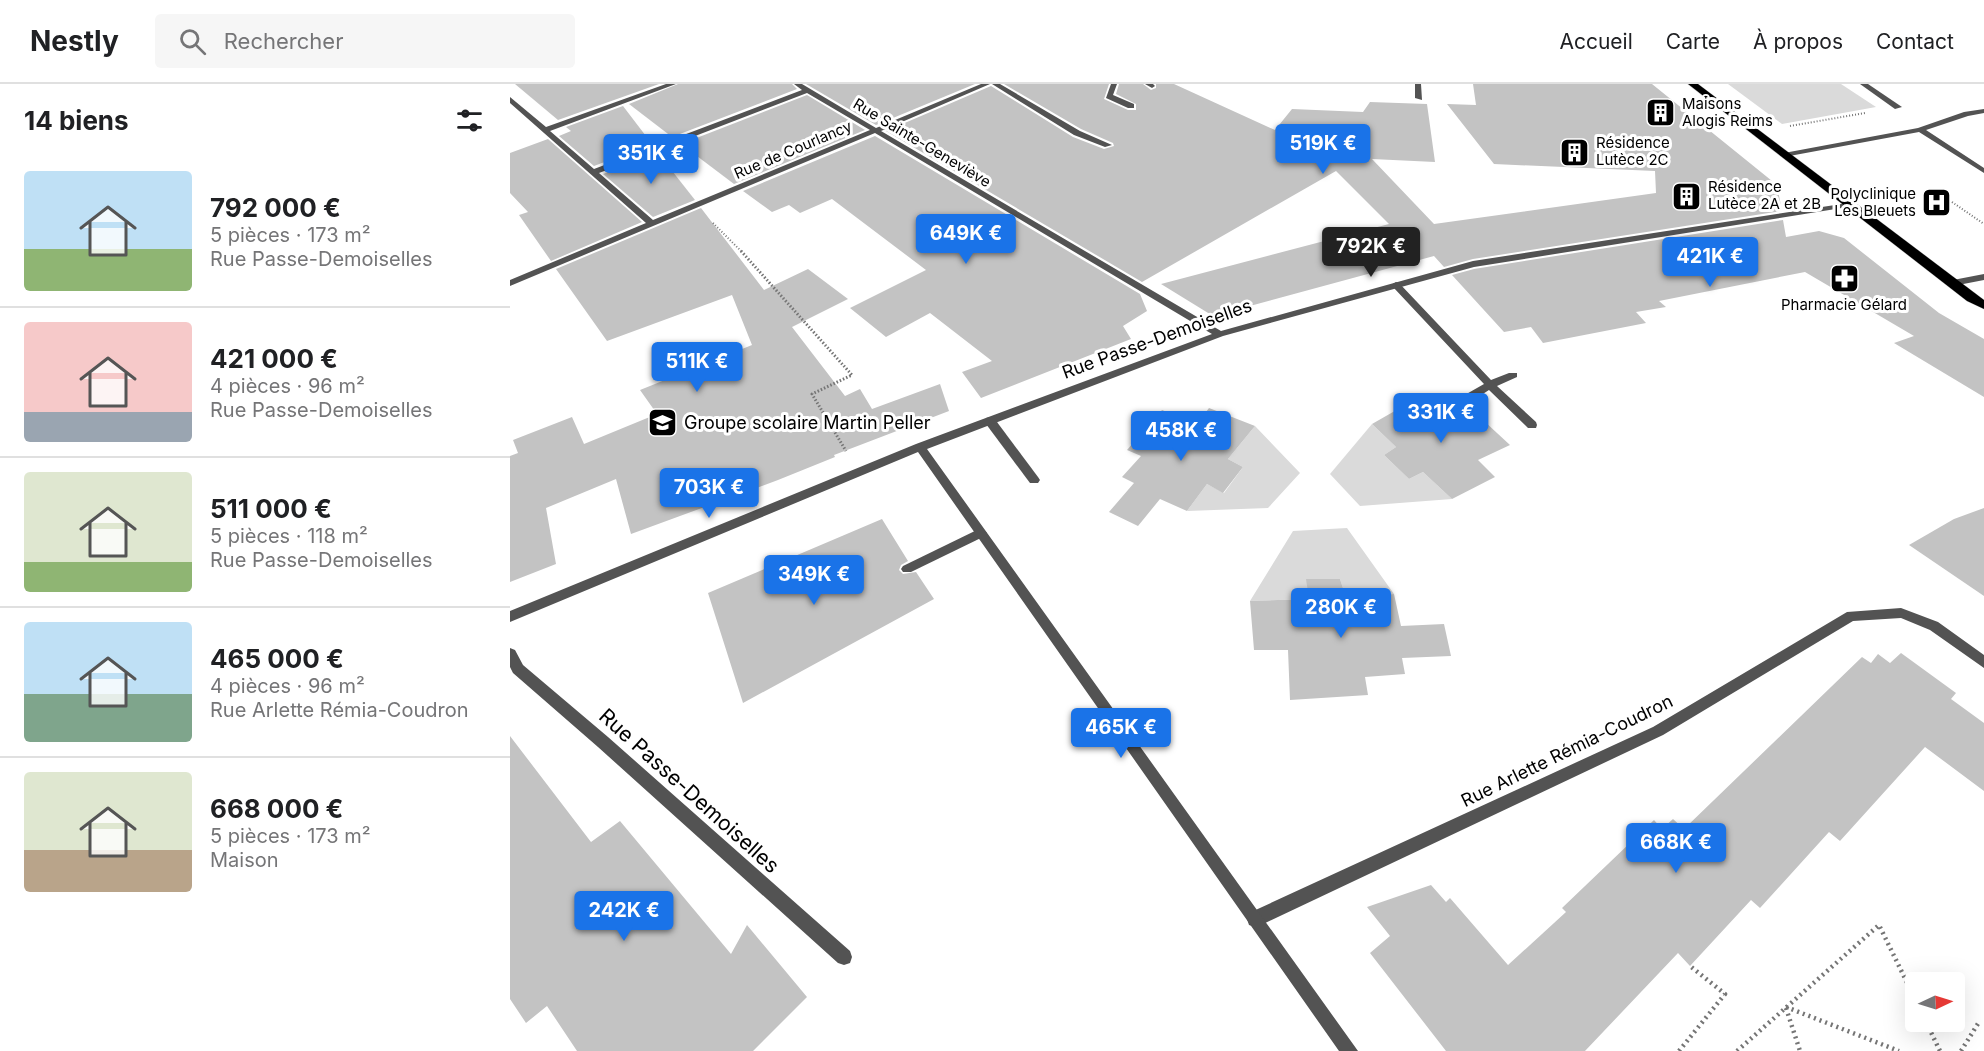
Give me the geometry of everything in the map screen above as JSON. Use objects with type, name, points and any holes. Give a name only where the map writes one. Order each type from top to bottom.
[{"type":"main road","points":[[1692,84],[1984,305]]},
{"type":"street","points":[[544,130],[673,84]]},
{"type":"street","name":"Rue Sainte-Geneviève","points":[[797,84],[1220,334]]},
{"type":"street","name":"Rue de Courlancy","points":[[510,283],[987,84]]},
{"type":"street","points":[[995,84],[1077,133],[1108,145]]},
{"type":"street","points":[[1114,84],[1108,96],[1131,106]]},
{"type":"street","points":[[1418,84],[1419,98]]},
{"type":"street","points":[[1863,84],[1898,107]]},
{"type":"street","points":[[594,172],[807,90]]},
{"type":"street","points":[[510,99],[652,224]]},
{"type":"street","points":[[1784,155],[1920,130],[1984,111]]},
{"type":"street","points":[[1920,130],[1984,171]]},
{"type":"street","name":"Rue Passe-Demoiselles","points":[[510,617],[920,447],[1220,334],[1473,264],[1848,204]]},
{"type":"street","points":[[1953,283],[1984,277]]},
{"type":"street","points":[[1396,285],[1490,385],[1532,425]]},
{"type":"street","points":[[1460,403],[1490,385],[1513,375]]},
{"type":"street","points":[[990,421],[1034,480]]},
{"type":"street","points":[[920,447],[1349,1051]]},
{"type":"street","points":[[908,569],[981,533]]},
{"type":"street","name":"Rue Arlette Rémia-Coudron","points":[[1255,919],[1658,731],[1851,616],[1901,613],[1934,626],[1984,662]]},
{"type":"street","name":"Rue Passe-Demoiselles","points":[[510,654],[518,669],[844,957]]},
{"type":"path","points":[[1952,202],[1984,224]]},
{"type":"path","points":[[695,206],[753,263],[852,375],[812,394],[859,472]]},
{"type":"path","points":[[1737,1051],[1879,925],[1905,978]]},
{"type":"path","points":[[1679,1051],[1725,994],[1690,966]]},
{"type":"path","points":[[1786,1008],[1800,1051]]},
{"type":"path","points":[[1786,1008],[1899,1051]]},
{"type":"path","points":[[1961,1051],[1979,1022]]},
{"type":"path","points":[[1931,1032],[1940,1051]]},
{"type":"shaded area","points":[[1728,84],[1841,84],[1876,107],[1782,124]]},
{"type":"shaded area","points":[[1372,424],[1396,447],[1384,455],[1409,479],[1423,472],[1452,499],[1360,506],[1330,474]]},
{"type":"shaded area","points":[[1255,426],[1300,473],[1268,508],[1187,511],[1207,484],[1224,493],[1243,467],[1228,459]]},
{"type":"shaded area","points":[[1347,528],[1394,594],[1346,597],[1340,579],[1307,579],[1309,599],[1250,601],[1293,531]]},
{"type":"building","points":[[515,84],[659,84],[558,120]]},
{"type":"building","points":[[678,84],[792,84],[797,89],[672,137],[629,104]]},
{"type":"building","points":[[806,84],[975,84],[876,125]]},
{"type":"building","points":[[1004,84],[1109,84],[1104,99],[1128,110],[1136,110],[1136,104],[1116,94],[1119,84],[1143,84],[1151,90],[1156,88],[1156,84],[1174,84],[1275,130],[1292,109],[1363,112],[1370,102],[1427,104],[1435,162],[1372,159],[1434,224],[1656,193],[1655,171],[1494,164],[1447,104],[1476,105],[1473,84],[1652,84],[1777,185],[1782,211],[1473,259],[1444,267],[1434,256],[1213,316],[1161,284],[1389,224],[1336,171],[1142,282],[886,131],[991,86],[1073,137],[1104,149],[1114,146],[1113,143],[1081,129]]},
{"type":"building","points":[[807,95],[865,130],[734,184],[681,144]]},
{"type":"building","points":[[623,106],[652,144],[594,166],[559,136],[571,131],[566,127]]},
{"type":"building","points":[[875,136],[1140,294],[1147,311],[1123,326],[1131,339],[981,398],[962,372],[992,361],[930,313],[886,337],[850,308],[926,270],[832,199],[800,213],[789,205],[772,212],[743,191]]},
{"type":"building","points":[[548,139],[642,222],[551,261],[519,215],[528,212],[510,193],[510,153]]},
{"type":"building","points":[[658,153],[695,200],[653,217],[603,174]]},
{"type":"building","name":"Groupe scolaire Martin Peller","points":[[701,208],[764,290],[808,269],[848,299],[792,327],[845,396],[860,389],[872,409],[940,384],[949,411],[834,455],[835,457],[778,480],[631,534],[616,479],[546,508],[556,564],[510,582],[510,456],[518,453],[513,440],[572,417],[584,444],[657,414],[640,390],[752,345],[732,295],[607,341],[556,269]]},
{"type":"building","points":[[1783,220],[1786,237],[1819,231],[1844,238],[1939,313],[1984,339],[1984,397],[1894,343],[1914,336],[1805,272],[1659,301],[1666,307],[1636,312],[1646,323],[1543,343],[1531,327],[1504,332],[1452,275],[1474,269]]},
{"type":"building","points":[[1421,396],[1426,401],[1438,396],[1458,415],[1471,409],[1510,445],[1478,460],[1495,477],[1452,499],[1423,472],[1409,479],[1384,455],[1396,447],[1372,424]]},
{"type":"building","points":[[1209,408],[1255,426],[1228,459],[1243,467],[1223,493],[1207,484],[1187,511],[1160,499],[1138,526],[1109,512],[1134,483],[1122,477],[1141,456],[1127,450],[1162,410],[1197,424]]},
{"type":"building","points":[[1984,508],[1984,596],[1909,545],[1954,519]]},
{"type":"building","points":[[882,519],[908,561],[901,565],[899,570],[903,574],[916,572],[934,599],[743,703],[708,593]]},
{"type":"building","points":[[1306,579],[1340,579],[1346,597],[1394,594],[1401,626],[1444,624],[1451,656],[1402,658],[1405,674],[1365,677],[1368,695],[1290,700],[1288,650],[1254,650],[1250,601],[1309,599]]},
{"type":"building","points":[[1901,653],[1956,693],[1951,699],[1984,723],[1984,791],[1925,747],[1840,841],[1829,832],[1760,908],[1751,900],[1690,966],[1678,953],[1585,1051],[1446,1051],[1370,953],[1390,936],[1367,907],[1431,885],[1446,902],[1450,898],[1508,965],[1566,912],[1562,908],[1654,820],[1662,829],[1673,819],[1684,829],[1862,657],[1871,663],[1878,654],[1890,663]]},
{"type":"building","points":[[510,736],[591,842],[620,821],[731,954],[747,925],[807,997],[753,1051],[577,1051],[547,1006],[526,1023],[510,999]]},
{"type":"place","name":"Maisons Alogis Reims","points":[[1661,113]]},
{"type":"place","name":"Résidence Lutèce 2C","points":[[1575,152]]},
{"type":"place","name":"Résidence Lutèce 2A et 2B","points":[[1687,196]]},
{"type":"place","name":"Polyclinique Les Bleuets","points":[[1937,203]]},
{"type":"place","name":"Pharmacie Gélard","points":[[1844,278]]},
{"type":"place","name":"Groupe scolaire Martin Peller","points":[[663,423]]}]
